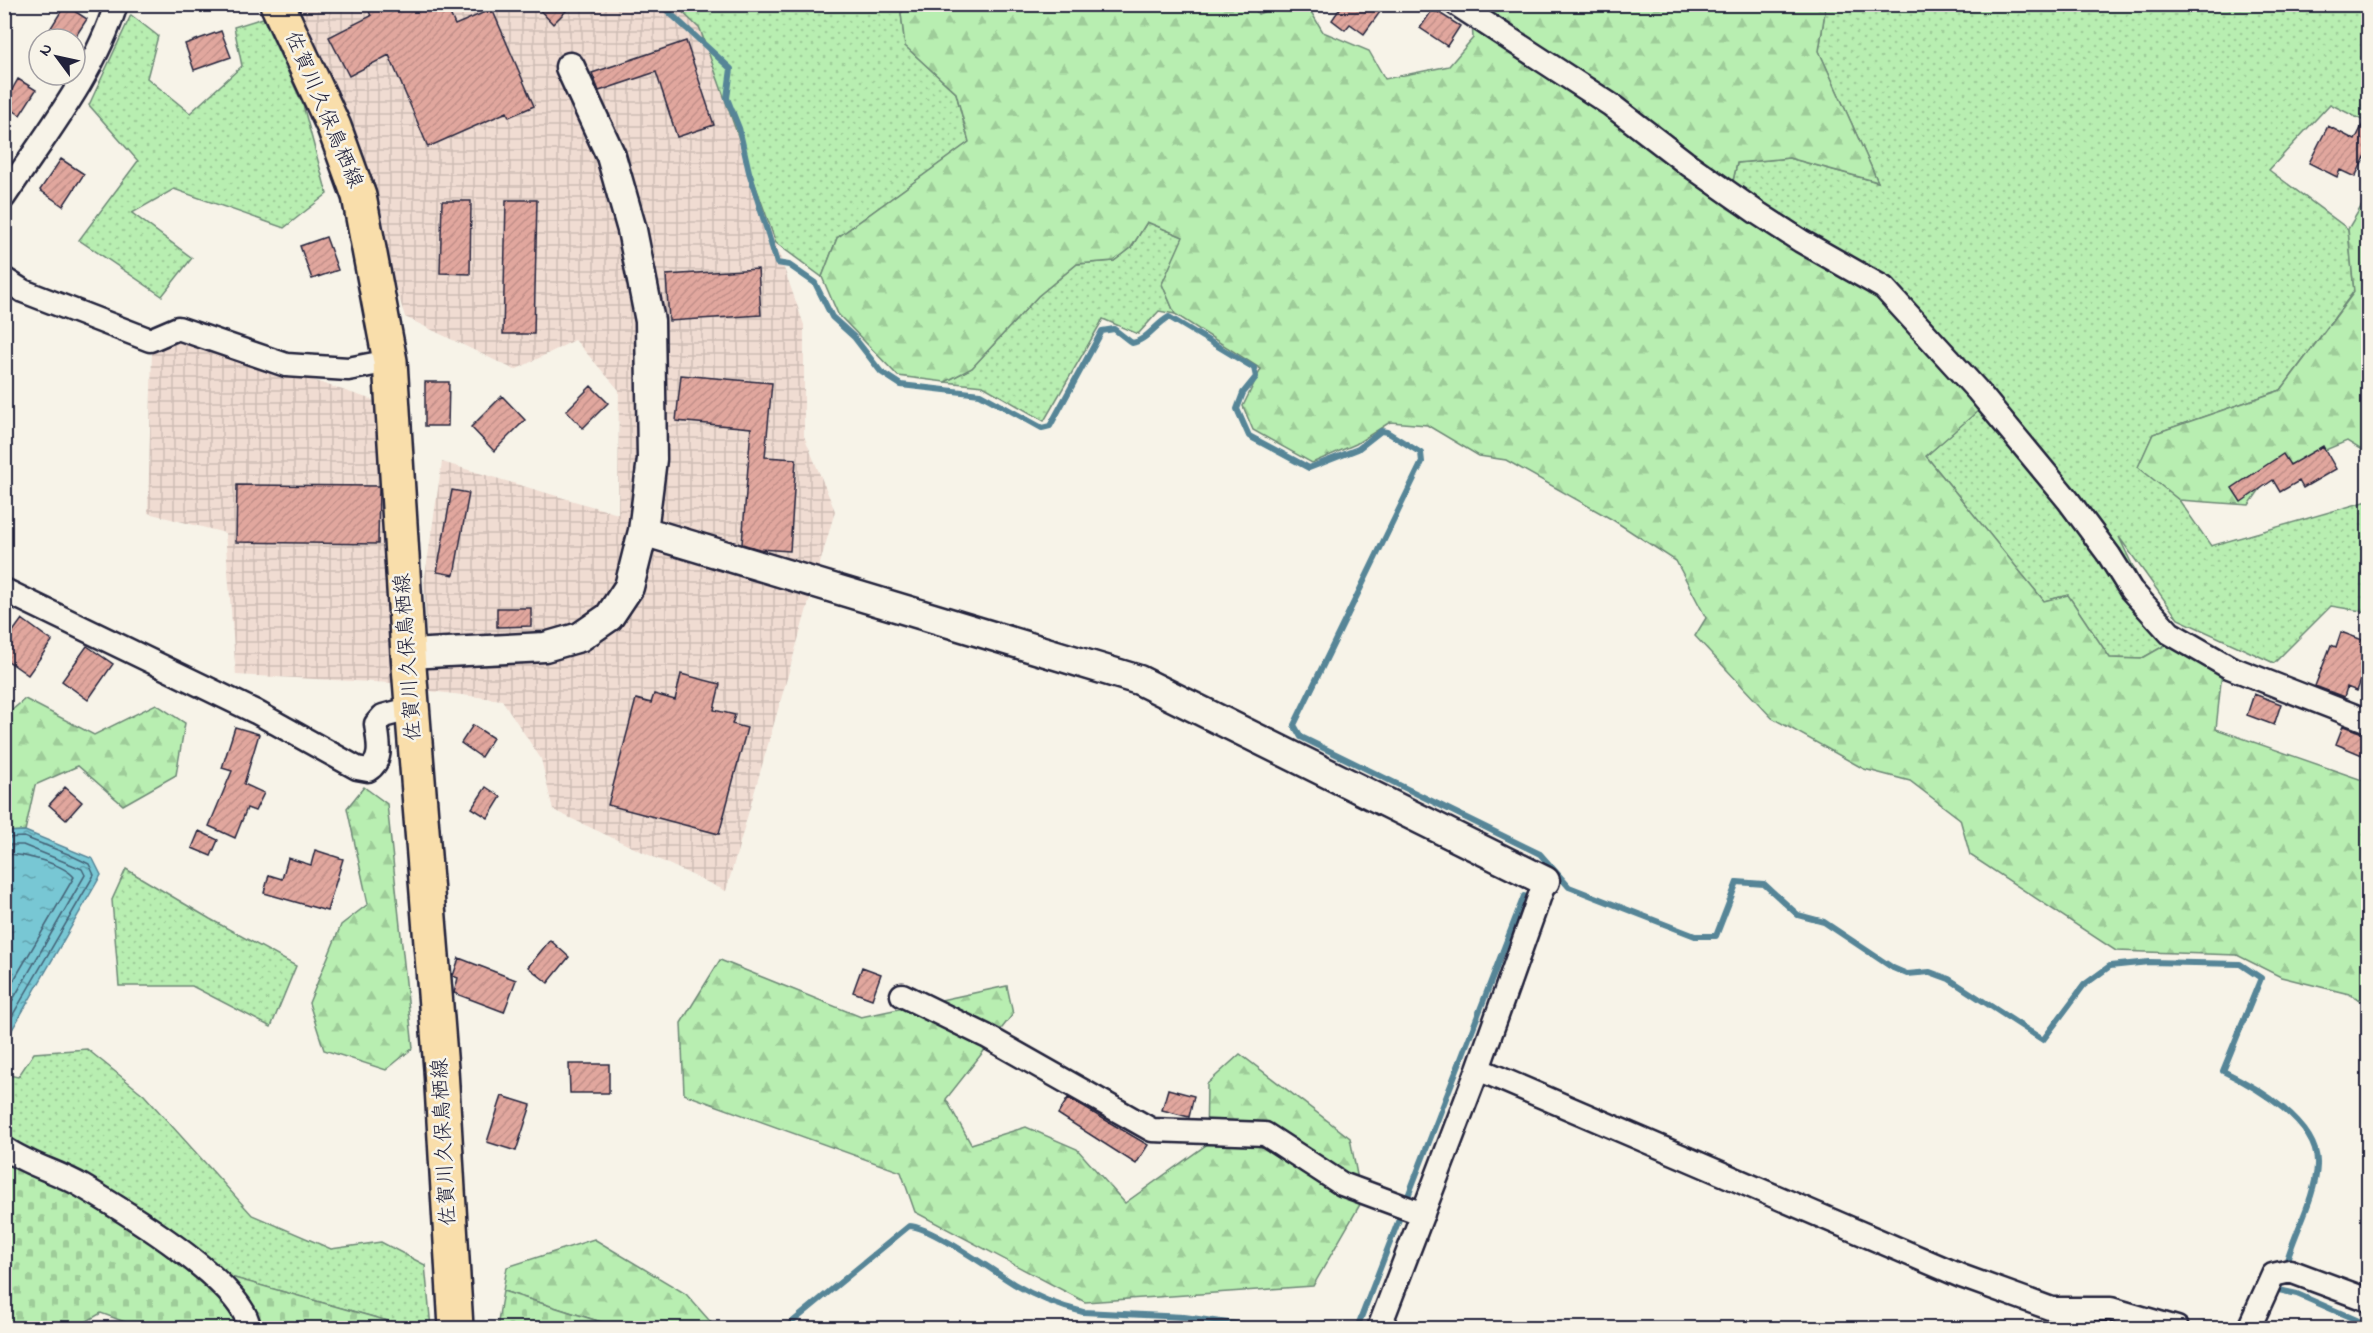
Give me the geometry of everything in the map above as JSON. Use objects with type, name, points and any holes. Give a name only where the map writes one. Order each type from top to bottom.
[{"type":"main road","name":"佐賀川久保鳥栖線","points":[[277,4],[334,126],[359,196],[390,361],[408,654],[441,1069],[456,1329]]},
{"type":"street","points":[[4,197],[83,76],[97,50],[116,4]]},
{"type":"street","points":[[1456,4],[1611,105],[1685,162],[1756,212],[1801,241],[1884,288],[1977,390],[2074,509],[2131,590],[2170,633],[2229,667],[2368,721]]},
{"type":"street","points":[[408,654],[545,647],[580,637],[609,617],[629,587],[643,531],[652,459],[650,321],[632,230],[611,156],[570,67]]},
{"type":"street","points":[[4,279],[23,291],[150,340],[178,328],[286,365],[348,369],[390,361]]},
{"type":"street","points":[[643,531],[1138,680],[1545,881],[1478,1069],[1379,1329]]},
{"type":"street","points":[[4,590],[256,712],[357,768],[368,770],[375,766],[379,758],[376,724],[383,716],[413,708]]},
{"type":"street","points":[[902,995],[986,1036],[1152,1130],[1265,1134],[1342,1184],[1423,1214]]},
{"type":"street","points":[[1478,1069],[1981,1283],[2052,1309],[2100,1307],[2177,1329]]},
{"type":"street","points":[[4,1148],[25,1162],[81,1185],[204,1266],[234,1297],[249,1321],[249,1329]]},
{"type":"street","points":[[2249,1329],[2282,1273],[2368,1300]]},
{"type":"shaded area","points":[[297,5],[675,5],[700,29],[804,325],[804,436],[835,511],[726,891],[553,810],[541,759],[502,700],[430,691],[424,583],[442,462],[618,514],[619,390],[575,340],[515,370],[405,317],[339,99]]},
{"type":"shaded area","points":[[182,337],[382,403],[392,683],[236,675],[225,533],[148,513],[152,351]]},
{"type":"green space","points":[[1252,4],[1258,14],[1280,5],[1307,5],[1323,32],[1369,51],[1385,79],[1449,66],[1473,38],[1471,7],[1468,5],[1826,5],[1819,51],[1878,182],[1789,158],[1737,163],[1727,208],[1879,298],[1979,410],[1926,456],[2044,601],[2068,595],[2110,658],[2141,659],[2169,643],[2222,672],[2216,729],[2368,782],[2368,1004],[2349,994],[2281,977],[2237,955],[2116,951],[1970,855],[1960,819],[1910,781],[1864,769],[1772,718],[1695,636],[1706,618],[1676,561],[1613,520],[1506,460],[1479,456],[1427,425],[1390,422],[1356,444],[1312,463],[1253,430],[1243,406],[1261,369],[1175,314],[1162,284],[1183,237],[1147,222],[1131,248],[1114,261],[1077,264],[1038,296],[972,368],[945,382],[898,376],[838,314],[822,277],[837,238],[969,142],[956,93],[905,46],[901,13],[910,5]]},
{"type":"green space","points":[[675,5],[910,5],[901,13],[905,46],[956,93],[969,142],[837,238],[822,277],[776,243],[700,29]]},
{"type":"green space","points":[[1826,5],[2368,5],[2368,123],[2330,104],[2269,170],[2348,229],[2354,291],[2281,390],[2153,434],[2139,466],[2179,500],[2211,546],[2368,501],[2368,612],[2331,606],[2274,663],[2178,619],[2119,537],[2169,643],[2141,659],[2110,658],[2068,595],[2044,601],[1926,456],[1978,410],[1879,298],[1727,208],[1737,163],[1789,158],[1878,182],[1819,51]]},
{"type":"green space","points":[[131,15],[158,36],[147,78],[190,113],[242,66],[234,27],[263,18],[303,105],[327,194],[284,228],[174,189],[132,213],[192,258],[162,296],[79,240],[138,161],[89,105]]},
{"type":"green space","points":[[2368,195],[2368,454],[2347,441],[2272,472],[2249,505],[2179,500],[2138,467],[2153,434],[2281,390],[2354,292],[2348,229]]},
{"type":"green space","points":[[1147,222],[1184,237],[1162,284],[1175,314],[1159,311],[1138,334],[1103,319],[1044,421],[983,386],[945,382],[972,368],[1038,296],[1077,264],[1114,261],[1131,248]]},
{"type":"green space","points":[[25,699],[94,735],[156,704],[185,723],[176,775],[123,805],[78,766],[35,785],[25,831],[5,832],[5,716]]},
{"type":"green space","points":[[364,787],[387,804],[413,1048],[386,1070],[324,1050],[309,1003],[341,925],[368,904],[347,808]]},
{"type":"green space","points":[[126,869],[296,966],[271,1027],[192,986],[119,986],[112,900]]},
{"type":"green space","points":[[720,960],[861,1017],[1007,986],[1013,1014],[946,1099],[971,1144],[1026,1127],[1077,1149],[1125,1203],[1206,1145],[1207,1084],[1240,1054],[1350,1138],[1362,1201],[1313,1286],[1085,1302],[915,1212],[901,1172],[684,1094],[681,1023]]},
{"type":"green space","points":[[87,1049],[144,1095],[252,1215],[331,1249],[381,1242],[425,1265],[431,1328],[400,1328],[402,1325],[198,1268],[72,1187],[26,1174],[5,1158],[4,1074],[18,1077],[34,1053]]},
{"type":"green space","points":[[4,1158],[26,1174],[72,1187],[199,1268],[402,1325],[400,1328],[141,1328],[101,1313],[75,1328],[16,1328],[5,1324]]},
{"type":"green space","points":[[594,1239],[686,1294],[716,1328],[620,1328],[503,1291],[507,1267]]},
{"type":"green space","points":[[503,1291],[620,1328],[497,1328]]},
{"type":"water","points":[[25,831],[93,859],[101,875],[5,1042],[5,832]]},
{"type":"building","points":[[366,4],[446,4],[455,25],[492,9],[534,106],[509,117],[507,112],[428,147],[389,55],[349,76],[329,37],[371,16]]},
{"type":"building","points":[[534,4],[573,4],[553,24]]},
{"type":"building","points":[[1343,4],[1369,4],[1380,12],[1364,34],[1350,24],[1345,30],[1332,20]]},
{"type":"building","points":[[65,5],[87,19],[82,27],[51,27]]},
{"type":"building","points":[[1433,9],[1460,26],[1447,46],[1420,28]]},
{"type":"building","points":[[221,31],[231,57],[194,70],[185,44]]},
{"type":"building","points":[[686,41],[714,125],[677,137],[656,72],[599,91],[592,73]]},
{"type":"building","points":[[18,79],[27,84],[27,87],[36,90],[20,115],[4,104]]},
{"type":"building","points":[[2368,114],[2368,151],[2355,177],[2340,170],[2337,177],[2309,163],[2328,126],[2355,140]]},
{"type":"building","points":[[61,159],[84,174],[63,206],[40,190]]},
{"type":"building","points":[[506,200],[537,200],[534,334],[503,334]]},
{"type":"building","points":[[442,201],[471,201],[470,274],[440,273]]},
{"type":"building","points":[[326,237],[338,270],[312,279],[300,246]]},
{"type":"building","points":[[758,269],[761,315],[669,321],[666,275]]},
{"type":"building","points":[[681,375],[772,383],[765,457],[796,459],[790,551],[759,549],[742,544],[751,428],[676,421]]},
{"type":"building","points":[[425,382],[449,382],[448,426],[425,426]]},
{"type":"building","points":[[591,386],[608,403],[583,428],[566,411]]},
{"type":"building","points":[[502,396],[525,420],[494,451],[471,427]]},
{"type":"building","points":[[2323,446],[2336,469],[2303,488],[2299,481],[2280,492],[2273,480],[2241,502],[2232,488],[2283,454],[2290,465]]},
{"type":"building","points":[[237,485],[379,486],[378,544],[236,542]]},
{"type":"building","points":[[452,490],[469,493],[454,575],[437,572]]},
{"type":"building","points":[[497,608],[531,608],[531,626],[497,627]]},
{"type":"building","points":[[22,619],[52,641],[28,675],[4,658],[4,644]]},
{"type":"building","points":[[2341,632],[2368,642],[2368,662],[2357,691],[2347,687],[2344,697],[2315,686],[2331,645],[2336,647]]},
{"type":"building","points":[[87,646],[113,664],[88,700],[62,681]]},
{"type":"building","points":[[681,674],[720,684],[714,710],[735,715],[732,724],[747,728],[719,834],[608,805],[636,699],[651,703],[654,694],[675,700]]},
{"type":"building","points":[[2254,694],[2281,704],[2274,725],[2247,715]]},
{"type":"building","points":[[473,725],[493,738],[481,757],[461,743]]},
{"type":"building","points":[[2343,726],[2368,735],[2362,755],[2336,744]]},
{"type":"building","points":[[235,727],[259,734],[244,784],[264,793],[255,811],[247,808],[235,838],[209,826],[232,771],[222,768]]},
{"type":"building","points":[[65,787],[82,802],[66,820],[49,805]]},
{"type":"building","points":[[486,787],[501,797],[488,818],[472,808]]},
{"type":"building","points":[[199,831],[218,840],[211,856],[192,848]]},
{"type":"building","points":[[315,850],[343,859],[327,911],[264,893],[269,875],[282,879],[288,858],[311,865]]},
{"type":"building","points":[[550,940],[569,957],[548,983],[528,967]]},
{"type":"building","points":[[459,958],[516,980],[504,1012],[454,993],[458,978],[453,976]]},
{"type":"building","points":[[862,967],[881,974],[872,999],[853,992]]},
{"type":"building","points":[[569,1064],[609,1064],[609,1093],[570,1093]]},
{"type":"building","points":[[1168,1089],[1194,1096],[1189,1117],[1162,1110]]},
{"type":"building","points":[[502,1096],[531,1105],[516,1151],[487,1142]]},
{"type":"building","points":[[1068,1098],[1148,1145],[1136,1164],[1058,1114]]},
{"type":"waterway","points":[[660,4],[731,69],[727,98],[739,128],[749,172],[777,263],[789,265],[815,283],[832,317],[854,337],[881,372],[901,385],[980,394],[1042,428],[1050,426],[1102,331],[1114,329],[1132,343],[1137,342],[1169,317],[1254,368],[1256,377],[1243,393],[1237,409],[1249,436],[1309,468],[1358,449],[1381,431],[1387,432],[1421,453],[1422,462],[1294,725],[1301,737],[1540,854],[1569,887],[1695,936],[1716,936],[1737,882],[1764,884],[1798,915],[1824,922],[1893,968],[1907,974],[1930,972],[1949,979],[2043,1040],[2084,985],[2110,966],[2149,962],[2240,964],[2261,978],[2223,1071],[2283,1108],[2308,1135],[2315,1150],[2317,1165],[2313,1190],[2285,1267]]},
{"type":"waterway","points":[[1357,1328],[1524,896]]},
{"type":"waterway","points":[[785,1328],[909,1226],[919,1228],[946,1241],[1031,1293],[1074,1310],[1184,1317],[1265,1328]]},
{"type":"waterway","points":[[2281,1282],[2279,1290],[2297,1294],[2368,1325]]}]
